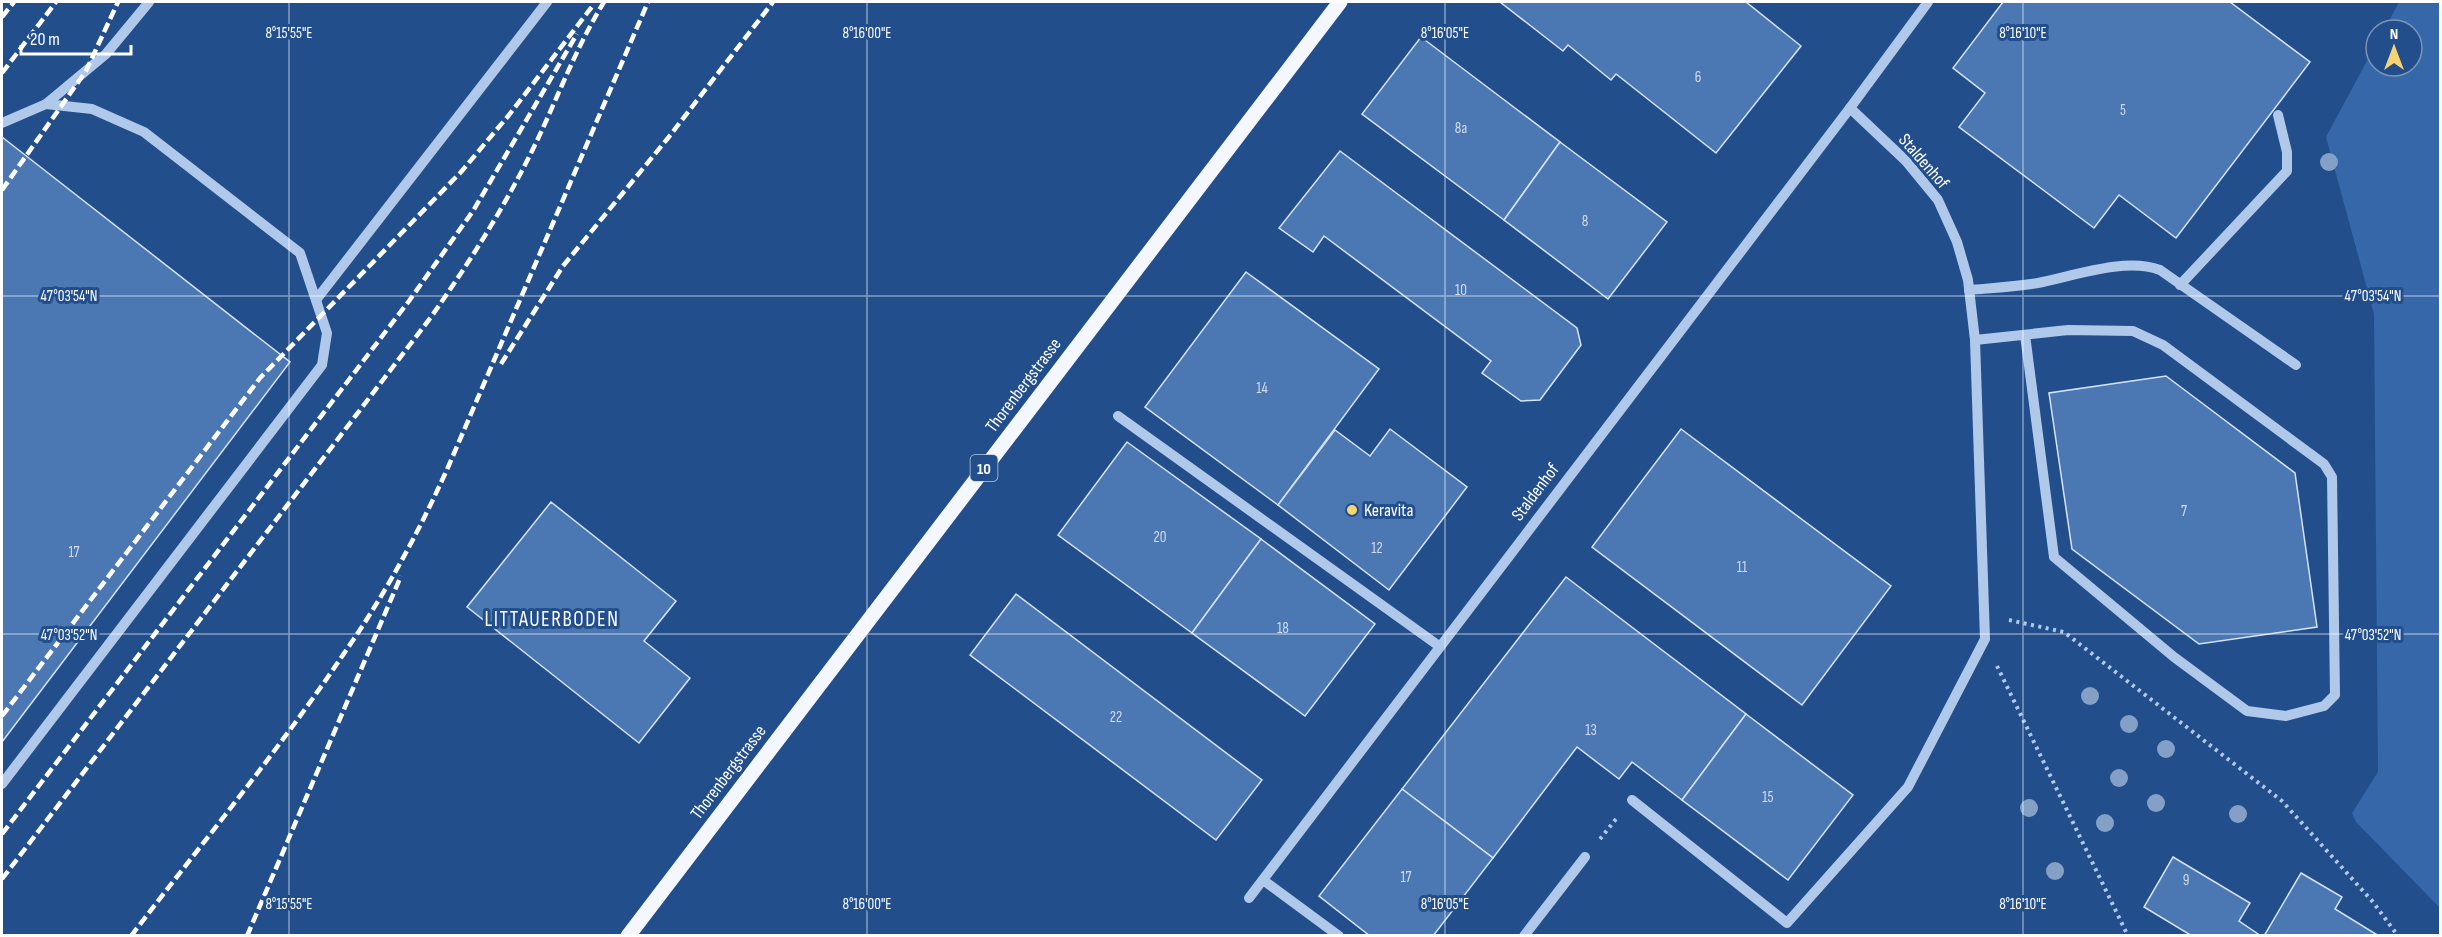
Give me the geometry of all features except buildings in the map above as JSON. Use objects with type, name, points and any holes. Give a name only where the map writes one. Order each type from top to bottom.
[{"type":"main road","name":"Thorenbergstrasse","points":[[628,936],[1340,2]]},
{"type":"street","points":[[2,123],[46,104],[106,54],[149,2]]},
{"type":"street","points":[[316,300],[547,2]]},
{"type":"street","name":"Staldenhof","points":[[1249,898],[1850,108],[1928,2]]},
{"type":"street","points":[[2,784],[322,365],[327,333],[300,253],[144,132],[92,109],[46,104]]},
{"type":"street","name":"Staldenhof","points":[[1850,108],[1905,161],[1938,200],[1957,242],[1969,290],[1975,340],[1985,639]]},
{"type":"street","points":[[2180,285],[2287,171],[2288,152],[2278,115]]},
{"type":"street","points":[[1969,290],[2036,283],[2124,266],[2147,265],[2160,270],[2296,365]]},
{"type":"street","points":[[1975,340],[2068,330],[2133,331],[2163,345],[2324,464],[2332,477],[2335,695],[2324,706],[2286,716],[2247,711],[2174,657],[2055,557],[2025,335]]},
{"type":"street","points":[[1118,416],[1439,646]]},
{"type":"street","points":[[1632,800],[1786,923],[1908,788],[1985,639]]},
{"type":"street","points":[[1524,936],[1585,857]]},
{"type":"street","points":[[1263,880],[1340,936]]},
{"type":"path","points":[[1984,615],[2064,632],[2282,801],[2373,902],[2397,936]]},
{"type":"path","points":[[1985,639],[2128,936]]},
{"type":"path","points":[[1585,857],[1632,800]]},
{"type":"shaded area","points":[[2399,2],[2440,2],[2440,908],[2356,822],[2352,813],[2378,772],[2374,314],[2326,137],[2364,66],[2364,78],[2424,78],[2424,18],[2390,18]]},
{"type":"railway","points":[[2,17],[14,2]]},
{"type":"railway","points":[[2,73],[56,2]]},
{"type":"railway","points":[[2,190],[86,71],[118,2]]},
{"type":"railway","points":[[2,879],[445,297],[485,235],[522,171],[575,56],[604,2]]},
{"type":"railway","points":[[131,936],[320,688],[360,630],[402,561],[449,465],[648,2]]},
{"type":"railway","points":[[501,364],[563,266],[668,138],[773,2]]},
{"type":"railway","points":[[2,716],[260,378],[461,172],[509,115],[594,4]]},
{"type":"railway","points":[[2,834],[409,301],[473,211],[577,34]]},
{"type":"railway","points":[[247,936],[401,576]]},
{"type":"place","name":"Keravita","points":[[1352,510]]},
{"type":"district","name":"LITTAUERBODEN","points":[[552,619]]}]
